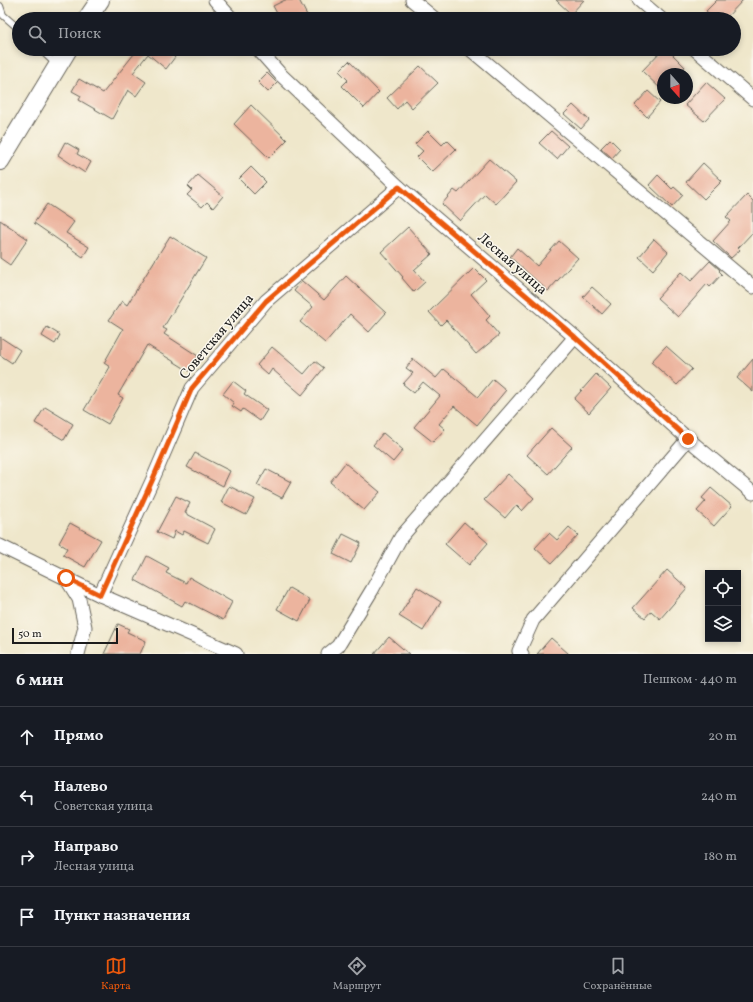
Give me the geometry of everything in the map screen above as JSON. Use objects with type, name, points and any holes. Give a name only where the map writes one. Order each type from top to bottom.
[{"type":"main road","points":[[92,12],[100,0]]},
{"type":"main road","points":[[0,161],[63,56]]},
{"type":"street","points":[[215,0],[226,12]]},
{"type":"street","points":[[412,0],[427,12]]},
{"type":"street","points":[[639,0],[653,12]]},
{"type":"street","name":"Лесная улица","points":[[264,56],[281,75],[399,187],[575,337],[688,439],[753,493]]},
{"type":"street","points":[[478,56],[753,287]]},
{"type":"street","points":[[703,56],[753,99]]},
{"type":"street","name":"Советская улица","points":[[100,595],[152,481],[192,388],[266,301],[399,187]]},
{"type":"street","points":[[328,654],[338,646],[372,590],[401,537],[575,337]]},
{"type":"street","points":[[522,654],[519,651],[533,620],[688,439]]},
{"type":"street","points":[[0,546],[100,595],[236,654]]},
{"type":"street","points":[[66,578],[79,598],[85,627],[78,654]]},
{"type":"lane","points":[[0,6],[2,14],[12,23]]},
{"type":"lane","points":[[47,56],[57,65]]},
{"type":"building","points":[[285,0],[299,0],[305,12],[276,12],[273,6]]},
{"type":"building","points":[[556,0],[584,0],[573,12],[569,12]]},
{"type":"building","points":[[717,0],[743,0],[732,12],[706,11]]},
{"type":"building","points":[[132,56],[146,56],[133,73],[146,82],[136,96],[128,90],[112,119],[79,100],[81,96],[72,91],[79,79],[103,93]]},
{"type":"building","points":[[150,56],[175,57],[166,69]]},
{"type":"building","points":[[656,56],[674,56],[685,67],[657,68],[657,85],[642,71]]},
{"type":"building","points":[[349,61],[379,92],[364,108],[342,86],[348,80],[339,71]]},
{"type":"building","points":[[420,66],[438,83],[412,108],[405,100],[397,109],[387,98]]},
{"type":"building","points":[[267,73],[277,83],[268,92],[258,82]]},
{"type":"building","points":[[706,82],[725,99],[704,121],[685,105],[693,104],[693,96]]},
{"type":"building","points":[[648,91],[657,99],[657,104],[658,104],[647,117],[635,105]]},
{"type":"building","points":[[251,105],[287,140],[269,158],[234,124]]},
{"type":"building","points":[[573,105],[589,120],[581,129],[564,114]]},
{"type":"building","points":[[428,131],[442,145],[447,140],[456,149],[432,172],[417,157],[423,151],[415,144]]},
{"type":"building","points":[[551,131],[568,146],[557,159],[539,143]]},
{"type":"building","points":[[610,139],[620,149],[612,158],[601,148]]},
{"type":"building","points":[[65,142],[79,150],[77,154],[91,162],[85,173],[58,155]]},
{"type":"building","points":[[489,159],[516,182],[496,204],[485,194],[460,221],[442,204],[454,190],[458,193]]},
{"type":"building","points":[[703,163],[722,181],[704,199],[686,182]]},
{"type":"building","points":[[251,167],[266,182],[254,194],[239,179]]},
{"type":"building","points":[[198,175],[223,196],[213,208],[207,202],[202,207],[187,195],[192,190],[188,186]]},
{"type":"building","points":[[658,175],[672,189],[674,187],[683,195],[672,207],[649,185]]},
{"type":"building","points":[[747,195],[753,201],[753,232],[738,248],[740,250],[731,258],[713,241],[731,221],[726,217]]},
{"type":"building","points":[[47,204],[74,222],[66,233],[89,247],[83,257],[34,223]]},
{"type":"building","points":[[0,220],[28,239],[10,265],[0,258]]},
{"type":"building","points":[[408,227],[432,254],[414,270],[425,282],[414,292],[381,252]]},
{"type":"building","points":[[170,236],[206,258],[163,328],[167,330],[164,334],[198,356],[189,371],[147,345],[118,395],[123,398],[108,424],[84,410],[110,367],[104,363],[123,329],[109,320],[122,301],[127,305]]},
{"type":"building","points":[[654,239],[668,252],[653,270],[639,257]]},
{"type":"building","points":[[559,241],[578,258],[548,291],[510,257],[517,248],[537,266]]},
{"type":"building","points":[[710,261],[720,270],[719,271],[722,274],[710,287],[707,284],[678,317],[657,298],[681,272],[691,281]]},
{"type":"building","points":[[474,268],[486,280],[471,294],[490,316],[486,320],[499,335],[476,354],[446,320],[441,325],[429,312]]},
{"type":"building","points":[[346,276],[386,313],[369,332],[350,314],[325,343],[300,322],[313,307],[294,291],[302,281],[324,300]]},
{"type":"building","points":[[592,287],[611,304],[602,314],[583,297]]},
{"type":"building","points":[[47,327],[60,335],[55,344],[42,336]]},
{"type":"building","points":[[0,337],[20,350],[12,363],[0,355]]},
{"type":"building","points":[[666,346],[692,369],[677,385],[651,362]]},
{"type":"building","points":[[272,347],[304,374],[315,361],[324,368],[302,395],[272,369],[268,375],[257,365]]},
{"type":"building","points":[[413,359],[436,378],[444,369],[478,397],[493,379],[506,390],[477,425],[454,406],[439,424],[445,429],[433,442],[414,427],[440,396],[423,382],[414,393],[403,384],[413,373],[406,368]]},
{"type":"building","points":[[753,359],[753,392],[737,378]]},
{"type":"building","points":[[596,374],[611,388],[589,413],[574,399]]},
{"type":"building","points":[[233,381],[246,391],[244,394],[267,410],[260,421],[243,409],[241,412],[232,406],[234,403],[223,394]]},
{"type":"building","points":[[45,407],[73,424],[64,440],[35,423]]},
{"type":"building","points":[[551,428],[572,447],[548,474],[527,455]]},
{"type":"building","points":[[383,433],[403,450],[393,462],[373,445]]},
{"type":"building","points":[[195,453],[230,471],[223,486],[187,467]]},
{"type":"building","points":[[345,463],[380,492],[364,510],[330,482]]},
{"type":"building","points":[[266,469],[291,482],[282,498],[257,485]]},
{"type":"building","points":[[508,474],[534,498],[522,511],[516,505],[505,518],[484,500]]},
{"type":"building","points":[[229,486],[255,499],[246,515],[221,502]]},
{"type":"building","points":[[711,488],[732,506],[714,526],[697,511],[706,501],[702,498]]},
{"type":"building","points":[[176,496],[190,503],[185,513],[215,529],[208,543],[184,531],[182,535],[175,531],[172,539],[157,532]]},
{"type":"building","points":[[464,522],[488,543],[469,565],[445,544]]},
{"type":"building","points":[[70,523],[101,540],[85,567],[63,555],[67,548],[59,543]]},
{"type":"building","points":[[569,527],[578,535],[552,563],[535,548],[549,533],[557,540]]},
{"type":"building","points":[[343,534],[361,543],[351,563],[333,554]]},
{"type":"building","points":[[147,556],[169,568],[166,573],[186,583],[189,577],[232,602],[223,620],[185,601],[182,606],[135,580]]},
{"type":"building","points":[[667,570],[687,588],[660,619],[651,611],[645,618],[633,608]]},
{"type":"building","points":[[417,587],[441,602],[423,631],[399,616]]},
{"type":"building","points":[[289,588],[310,600],[299,621],[277,609]]},
{"type":"building","points":[[118,624],[129,629],[127,632],[146,641],[140,654],[104,654]]},
{"type":"building","points":[[389,637],[409,654],[374,654]]},
{"type":"building","points":[[551,638],[569,654],[537,654]]},
{"type":"route","points":[[66,578],[100,595],[152,481],[192,388],[266,301],[399,187],[575,337],[688,439]]}]
